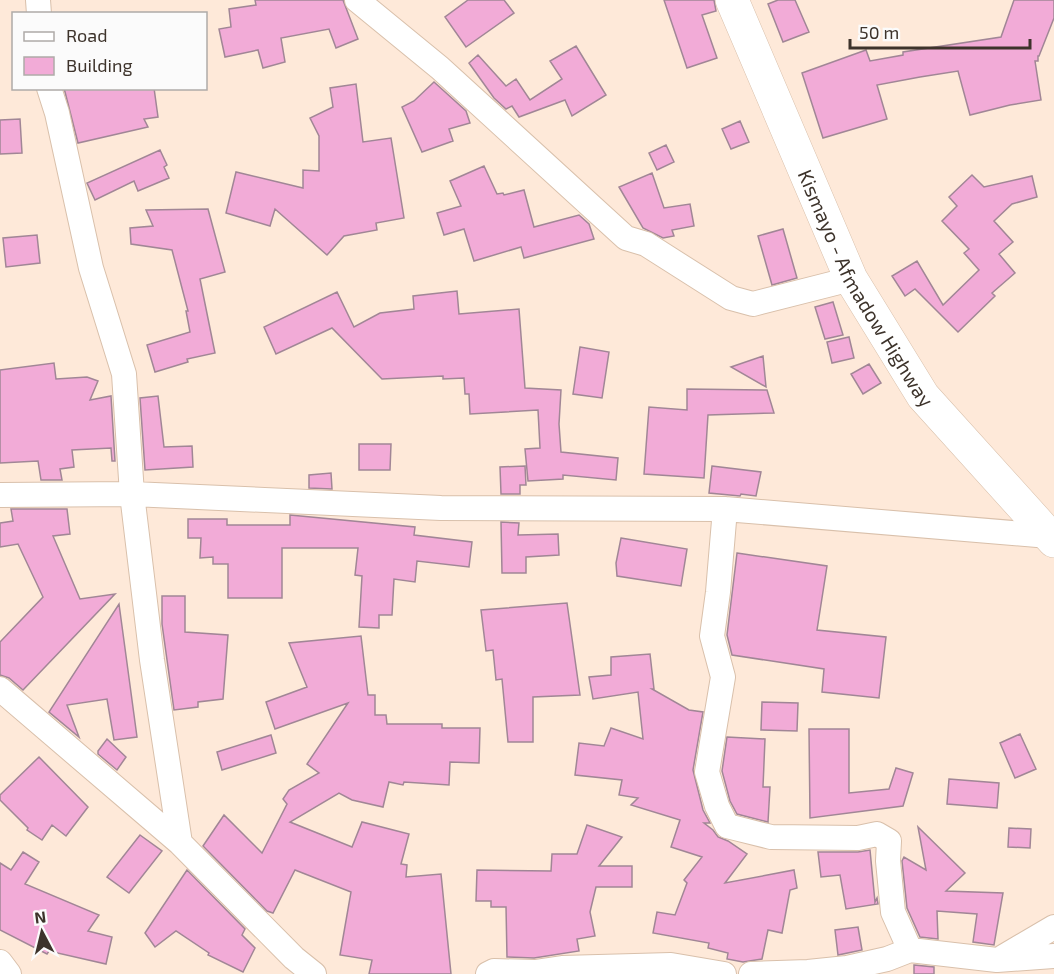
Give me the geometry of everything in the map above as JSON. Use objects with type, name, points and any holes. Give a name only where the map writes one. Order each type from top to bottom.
[{"type":"main road","name":"Kismayo - Afmadow Highway","points":[[732,0],[851,279],[923,396],[1052,538]]},
{"type":"street","points":[[357,0],[440,68],[626,238],[646,244],[730,298],[753,304],[851,279]]},
{"type":"street","points":[[50,90],[57,113],[91,268],[124,374],[132,494],[152,660],[180,843]]},
{"type":"street","points":[[0,495],[132,494],[441,508],[725,509],[1052,538]]},
{"type":"street","points":[[725,509],[712,636],[723,677],[708,772],[717,806],[727,826],[771,837],[858,838],[876,834],[889,841],[888,861],[893,912],[910,950]]},
{"type":"street","points":[[0,690],[180,843],[294,958],[314,974]]},
{"type":"street","points":[[996,967],[1054,927]]},
{"type":"street","points":[[751,974],[847,968],[887,959],[910,950],[996,967],[1054,956]]},
{"type":"street","points":[[0,962],[9,974]]},
{"type":"street","points":[[488,974],[494,971],[536,972],[562,968],[671,965],[724,974]]},
{"type":"building","points":[[255,0],[343,0],[358,39],[336,48],[329,29],[281,38],[285,62],[263,68],[258,50],[225,57],[219,29],[231,27],[229,9],[256,5]]},
{"type":"building","points":[[468,0],[504,0],[514,13],[466,47],[445,17]]},
{"type":"building","points":[[664,0],[714,0],[716,11],[702,15],[717,58],[687,68]]},
{"type":"building","points":[[778,0],[795,0],[809,32],[783,42],[768,4]]},
{"type":"building","points":[[1014,0],[1054,0],[1054,18],[1038,61],[1035,61],[1041,100],[970,115],[958,71],[920,77],[877,85],[887,119],[823,138],[802,73],[866,50],[870,61],[903,55],[903,52],[1001,37]]},
{"type":"building","points":[[576,46],[606,95],[572,116],[565,100],[519,117],[512,106],[506,109],[494,98],[469,63],[478,55],[506,86],[516,79],[530,100],[562,79],[550,61]]},
{"type":"building","points":[[434,82],[466,111],[470,123],[449,129],[453,141],[422,152],[402,107],[414,101]]},
{"type":"building","points":[[356,84],[363,142],[391,138],[404,218],[376,223],[377,230],[344,236],[327,255],[275,209],[270,226],[226,213],[236,172],[303,188],[303,170],[319,171],[319,136],[310,118],[333,107],[330,88]]},
{"type":"building","points":[[65,90],[154,90],[158,117],[144,119],[148,127],[78,143]]},
{"type":"building","points":[[20,119],[22,153],[0,154],[0,120]]},
{"type":"building","points":[[740,121],[749,142],[731,149],[722,129]]},
{"type":"building","points":[[666,145],[674,162],[657,170],[649,153]]},
{"type":"building","points":[[160,150],[167,165],[164,167],[169,178],[138,191],[134,181],[95,200],[87,183]]},
{"type":"building","points":[[484,166],[497,194],[503,193],[504,195],[524,190],[534,227],[579,215],[589,224],[594,239],[524,258],[521,247],[474,261],[464,229],[444,235],[437,213],[461,206],[450,181]]},
{"type":"building","points":[[652,173],[664,208],[690,204],[694,226],[672,230],[674,236],[663,238],[643,228],[619,187]]},
{"type":"building","points":[[972,175],[984,187],[1032,176],[1037,197],[1012,204],[994,221],[1013,242],[999,254],[1015,273],[992,293],[995,296],[958,332],[915,289],[905,296],[892,276],[917,261],[943,305],[979,270],[964,253],[969,249],[942,221],[957,206],[949,197]]},
{"type":"building","points":[[208,209],[225,272],[200,279],[215,353],[187,359],[188,362],[155,372],[147,345],[190,332],[186,311],[188,311],[172,250],[131,244],[130,228],[153,226],[146,210]]},
{"type":"building","points":[[783,229],[797,278],[772,285],[758,236]]},
{"type":"building","points":[[37,235],[40,263],[6,267],[3,238]]},
{"type":"building","points":[[457,291],[459,314],[519,309],[525,388],[561,390],[559,424],[561,452],[618,458],[616,480],[563,475],[563,479],[528,481],[525,449],[540,448],[538,410],[470,414],[469,394],[465,394],[464,378],[443,379],[443,376],[382,379],[332,328],[276,354],[264,327],[337,292],[354,327],[380,313],[414,309],[413,296]]},
{"type":"building","points":[[833,302],[843,335],[825,339],[815,307]]},
{"type":"building","points":[[849,337],[854,358],[832,363],[827,342]]},
{"type":"building","points":[[580,347],[609,352],[602,398],[573,394]]},
{"type":"building","points":[[763,356],[766,387],[731,367]]},
{"type":"building","points":[[54,363],[56,379],[87,377],[98,381],[90,400],[111,396],[115,461],[112,461],[111,448],[72,450],[74,467],[60,469],[62,480],[41,480],[38,461],[0,463],[0,370]]},
{"type":"building","points":[[869,364],[881,383],[863,394],[851,374]]},
{"type":"building","points":[[687,389],[767,390],[774,413],[708,415],[704,478],[644,474],[649,407],[687,410]]},
{"type":"building","points":[[158,396],[164,447],[192,446],[193,467],[145,470],[140,398]]},
{"type":"building","points":[[359,444],[391,444],[390,470],[359,470]]},
{"type":"building","points":[[525,466],[526,485],[520,485],[520,494],[501,494],[500,467]]},
{"type":"building","points":[[712,466],[761,472],[756,496],[709,493]]},
{"type":"building","points":[[331,473],[332,489],[309,488],[309,475]]},
{"type":"building","points":[[11,509],[67,509],[70,534],[53,536],[80,599],[115,594],[23,690],[9,678],[0,675],[0,642],[43,597],[18,544],[0,547],[0,523],[13,521]]},
{"type":"building","points":[[290,515],[415,527],[414,535],[472,542],[469,567],[417,561],[415,582],[394,579],[392,615],[379,615],[379,628],[359,627],[362,576],[355,575],[358,548],[282,548],[282,598],[228,598],[228,564],[213,564],[213,557],[200,558],[201,538],[188,538],[188,519],[227,519],[227,525],[290,525]]},
{"type":"building","points":[[501,522],[519,523],[518,535],[558,534],[559,555],[526,557],[526,573],[502,573]]},
{"type":"building","points":[[621,538],[687,549],[681,586],[617,576],[616,563]]},
{"type":"building","points":[[737,553],[827,566],[817,630],[886,637],[879,698],[822,692],[824,669],[732,655],[727,635]]},
{"type":"building","points":[[162,596],[185,596],[185,632],[228,635],[223,699],[198,702],[198,707],[174,710],[162,624]]},
{"type":"building","points":[[567,603],[580,695],[533,697],[533,742],[508,742],[502,679],[496,680],[493,650],[486,651],[481,610]]},
{"type":"building","points":[[119,604],[137,737],[114,740],[107,699],[67,705],[79,737],[49,712]]},
{"type":"building","points":[[361,636],[368,695],[375,695],[375,715],[386,715],[387,724],[442,724],[442,728],[480,728],[479,763],[450,762],[449,785],[404,782],[403,785],[389,782],[383,807],[352,800],[339,793],[290,822],[352,847],[362,822],[409,834],[401,864],[407,865],[406,877],[441,874],[451,974],[369,974],[372,960],[340,955],[351,892],[295,870],[273,913],[267,911],[203,846],[224,815],[262,853],[287,804],[283,799],[289,790],[319,773],[307,764],[348,703],[275,729],[266,702],[307,687],[289,643]]},
{"type":"building","points":[[650,654],[654,689],[652,689],[689,710],[703,712],[693,770],[703,810],[710,823],[704,823],[718,837],[747,854],[725,883],[794,870],[797,888],[790,890],[782,933],[768,930],[762,959],[743,962],[727,959],[728,953],[708,948],[709,943],[653,933],[657,912],[675,915],[687,883],[684,880],[702,857],[671,847],[680,820],[631,805],[638,798],[619,795],[622,780],[575,775],[579,743],[604,746],[611,728],[643,739],[638,692],[593,699],[589,677],[611,675],[611,657]]},
{"type":"building","points":[[762,702],[798,703],[797,731],[761,730]]},
{"type":"building","points":[[809,729],[849,729],[849,793],[889,789],[896,768],[913,773],[903,806],[810,818]]},
{"type":"building","points":[[1020,734],[1036,769],[1015,778],[1000,743]]},
{"type":"building","points":[[271,735],[276,753],[222,770],[217,752]]},
{"type":"building","points":[[727,737],[765,739],[763,787],[770,787],[768,822],[737,814],[730,801],[722,771]]},
{"type":"building","points":[[107,739],[126,757],[117,770],[98,754]]},
{"type":"building","points":[[39,757],[88,807],[66,836],[52,825],[42,840],[27,830],[28,828],[0,800],[0,795]]},
{"type":"building","points":[[949,779],[999,783],[997,808],[947,804]]},
{"type":"building","points":[[587,825],[622,837],[599,866],[632,866],[632,887],[596,887],[590,912],[595,936],[577,939],[579,951],[534,958],[507,957],[506,907],[491,907],[491,901],[476,901],[477,870],[551,871],[552,854],[577,854]]},
{"type":"building","points":[[918,827],[965,873],[946,891],[1003,893],[994,945],[973,942],[977,914],[937,911],[938,939],[920,937],[907,908],[902,861],[904,857],[926,870]]},
{"type":"building","points":[[1009,828],[1031,829],[1030,848],[1008,847]]},
{"type":"building","points":[[140,835],[162,851],[129,893],[107,877]]},
{"type":"building","points":[[870,850],[875,902],[877,898],[878,904],[846,909],[840,875],[821,877],[818,852]]},
{"type":"building","points":[[23,852],[39,862],[25,884],[99,915],[88,931],[112,937],[106,964],[49,951],[47,954],[0,930],[0,863],[11,870]]},
{"type":"building","points":[[187,870],[245,929],[242,935],[255,948],[243,972],[208,955],[209,953],[176,931],[155,947],[145,933]]},
{"type":"building","points":[[858,927],[862,950],[838,955],[835,930]]},
{"type":"building","points":[[914,965],[934,967],[934,974],[914,974]]}]
